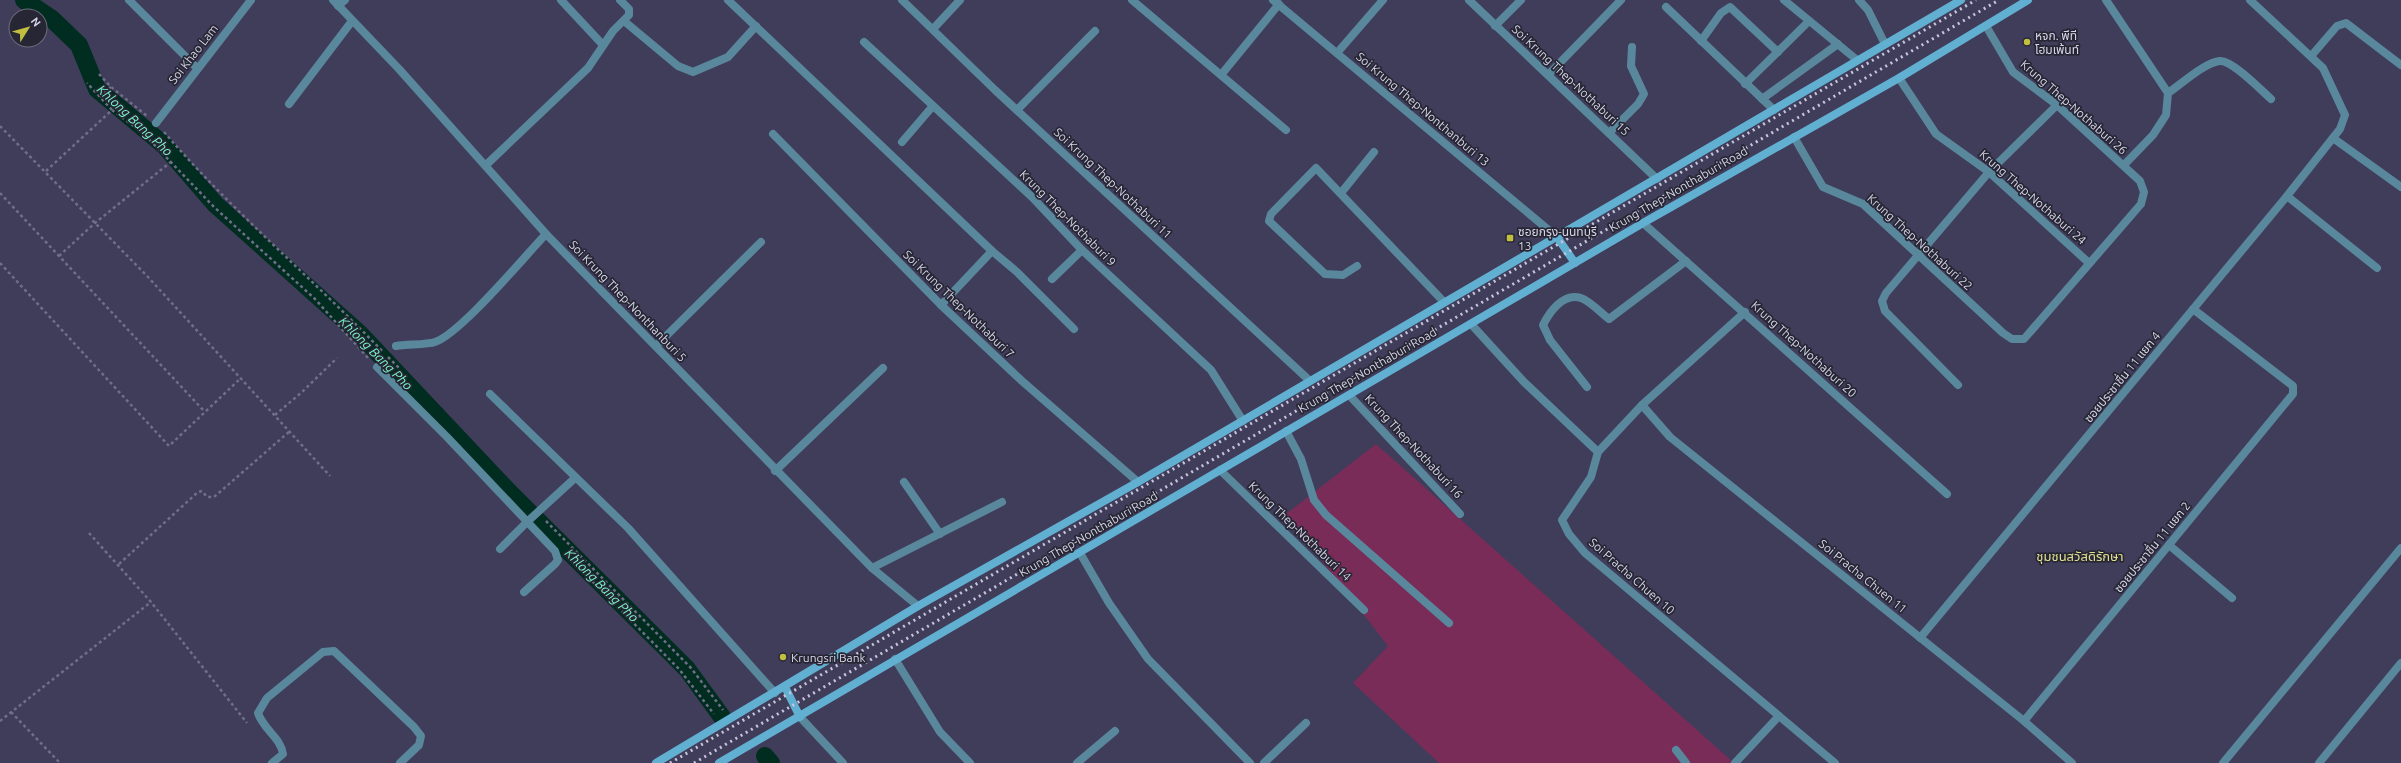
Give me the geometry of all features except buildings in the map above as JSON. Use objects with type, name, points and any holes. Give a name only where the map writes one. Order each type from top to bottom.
[{"type":"main road","name":"Krung Thep-Nonthaburi Road","points":[[656,763],[785,688],[918,606],[1243,421],[1961,0]]},
{"type":"main road","name":"Krung Thep-Nonthaburi Road","points":[[720,763],[800,717],[895,659],[1080,553],[1286,431],[1350,396],[1575,263],[1899,78],[2028,0]]},
{"type":"main road","points":[[1557,237],[1575,263]]},
{"type":"main road","points":[[785,688],[800,717]]},
{"type":"street","points":[[129,0],[197,68]]},
{"type":"street","name":"Soi Khao Lam","points":[[156,123],[251,0]]},
{"type":"street","points":[[561,0],[603,45]]},
{"type":"street","points":[[486,166],[588,68],[613,31],[624,21],[630,12],[620,0]]},
{"type":"street","points":[[728,0],[992,251],[1017,272],[1074,329]]},
{"type":"street","name":"Soi Krung Thep-Nothaburi 11","points":[[902,0],[1017,110],[1310,381]]},
{"type":"street","points":[[933,29],[960,0]]},
{"type":"street","points":[[1132,0],[1286,130]]},
{"type":"street","points":[[1337,53],[1383,0]]},
{"type":"street","name":"Soi Krung Thep-Nothaburi 15","points":[[1469,0],[1657,179]]},
{"type":"street","points":[[1495,26],[1520,0]]},
{"type":"street","points":[[1548,75],[1621,0]]},
{"type":"street","points":[[1784,0],[1857,60]]},
{"type":"street","points":[[1859,0],[1868,10],[1885,44]]},
{"type":"street","points":[[2106,0],[2168,93],[2166,116],[2153,135],[2124,165]]},
{"type":"street","points":[[2250,0],[2312,55],[2336,26],[2346,23],[2401,66]]},
{"type":"street","name":"Soi Krung Thep-Nonthanburi 5","points":[[338,2],[352,21],[486,166],[546,234],[656,346],[775,471],[872,568],[918,606]]},
{"type":"street","points":[[1221,75],[1276,2]]},
{"type":"street","name":"Soi Krung Thep-Nonthanburi 13","points":[[1276,2],[1557,237]]},
{"type":"street","points":[[1666,7],[1774,110]]},
{"type":"street","points":[[1701,41],[1721,13],[1730,7],[1778,52]]},
{"type":"street","points":[[289,104],[352,21]]},
{"type":"street","points":[[624,21],[678,66],[693,72],[728,57],[756,26]]},
{"type":"street","points":[[1745,84],[1810,21]]},
{"type":"street","name":"Krung Thep-Nothaburi 26","points":[[1986,26],[2013,72],[2057,105],[2140,181]]},
{"type":"street","points":[[1017,110],[1095,31]]},
{"type":"street","name":"Krung Thep-Nothaburi 9","points":[[864,42],[1032,197],[1082,250],[1211,370],[1243,421]]},
{"type":"street","points":[[1762,99],[1838,44]]},
{"type":"street","points":[[1609,133],[1638,104],[1644,94],[1631,66],[1632,48]]},
{"type":"street","name":"ซอยประชาชื่น 11 แยก 4","points":[[1920,638],[2287,196],[2340,129],[2345,115],[2323,68],[2312,55]]},
{"type":"street","points":[[2168,93],[2210,63],[2221,60],[2233,66],[2270,99]]},
{"type":"street","name":"Krung Thep-Nothaburi 24","points":[[1899,78],[1936,134],[1989,172],[2089,263]]},
{"type":"street","points":[[1958,385],[1886,311],[1882,300],[1886,293],[1989,172],[2057,105]]},
{"type":"street","points":[[902,142],[932,106]]},
{"type":"street","name":"Soi Krung Thep-Nothaburi 7","points":[[773,134],[941,305],[1022,381],[1138,482]]},
{"type":"street","name":"Krung Thep-Nothaburi 22","points":[[1794,137],[1823,187],[1863,204],[2003,333],[2012,339],[2024,339],[2142,204],[2144,192],[2140,181]]},
{"type":"street","points":[[2333,138],[2401,187]]},
{"type":"street","points":[[1341,193],[1374,152]]},
{"type":"street","points":[[1357,266],[1343,275],[1325,274],[1268,221],[1271,214],[1316,168],[1444,302]]},
{"type":"street","points":[[2287,196],[2377,268]]},
{"type":"street","name":"Krung Thep-Nothaburi 20","points":[[1644,223],[1745,312],[1946,494]]},
{"type":"street","points":[[396,346],[436,342],[447,334],[465,320],[546,234]]},
{"type":"street","points":[[656,346],[761,242]]},
{"type":"street","points":[[1052,279],[1082,250]]},
{"type":"street","points":[[941,305],[992,251]]},
{"type":"street","points":[[1587,387],[1550,340],[1543,325],[1549,312],[1567,298],[1580,298],[1609,319],[1686,261]]},
{"type":"street","name":"ซอยประชาชื่น 11 แยก 2","points":[[2024,721],[2293,394],[2293,386],[2193,309]]},
{"type":"street","name":"Soi Pracha Chuen 10","points":[[1745,312],[1642,405],[1598,452],[1591,477],[1562,520],[1569,534],[1585,553],[1835,763]]},
{"type":"street","points":[[1471,324],[1524,382],[1598,452]]},
{"type":"street","points":[[377,367],[555,551],[558,560],[555,564],[524,592]]},
{"type":"street","points":[[775,471],[883,368]]},
{"type":"street","points":[[490,394],[628,528],[775,693]]},
{"type":"street","name":"Krung Thep-Nothaburi 16","points":[[1350,396],[1460,514]]},
{"type":"street","name":"Soi Pracha Chuen 11","points":[[1642,405],[1670,437],[2024,721],[2072,763]]},
{"type":"street","points":[[1286,431],[1301,459],[1314,500],[1326,515],[1449,623]]},
{"type":"street","name":"Krung Thep-Nothaburi 14","points":[[1220,470],[1364,610]]},
{"type":"street","points":[[500,549],[527,521],[575,478]]},
{"type":"street","points":[[904,482],[940,534]]},
{"type":"street","points":[[872,568],[1002,502]]},
{"type":"street","points":[[2169,545],[2232,598]]},
{"type":"street","points":[[2223,763],[2401,548]]},
{"type":"street","points":[[1080,553],[1109,603],[1148,659],[1250,763]]},
{"type":"street","points":[[272,763],[283,754],[282,746],[262,723],[258,713],[267,698],[323,652],[334,650],[414,727],[421,736],[419,745],[400,763]]},
{"type":"street","points":[[895,659],[940,732],[970,763]]},
{"type":"street","points":[[2319,763],[2401,664]]},
{"type":"street","points":[[1735,763],[1779,716]]},
{"type":"street","points":[[800,717],[843,763]]},
{"type":"street","points":[[1264,763],[1306,722]]},
{"type":"street","points":[[1077,763],[1115,731]]},
{"type":"street","points":[[1676,750],[1686,763]]},
{"type":"path","points":[[99,74],[111,87],[156,123]]},
{"type":"path","points":[[87,82],[112,110],[142,132],[172,161],[214,207],[315,299],[377,367]]},
{"type":"path","points":[[100,97],[111,87]]},
{"type":"path","points":[[46,171],[112,110]]},
{"type":"path","points":[[0,126],[46,171],[148,277],[275,414],[330,476]]},
{"type":"path","points":[[59,256],[95,223],[172,161]]},
{"type":"path","points":[[0,194],[205,412]]},
{"type":"path","points":[[0,263],[169,446],[241,378]]},
{"type":"path","points":[[275,414],[302,392],[337,358]]},
{"type":"path","points":[[119,564],[198,492],[202,491],[208,497],[214,497],[290,431]]},
{"type":"path","points":[[89,532],[119,564],[151,602],[249,725]]},
{"type":"path","points":[[555,551],[567,557],[679,669],[722,724]]},
{"type":"path","points":[[0,721],[151,602]]},
{"type":"path","points":[[11,712],[60,763]]},
{"type":"shaded area","points":[[1376,444],[1734,763],[1439,763],[1353,683],[1388,646],[1286,514]]},
{"type":"waterway","name":"Khlong Bang Pho","points":[[24,0],[52,19],[79,45],[97,89],[165,146],[215,204],[360,334],[509,492],[687,669],[722,717]]},
{"type":"waterway","name":"Khlong Bang Pho","points":[[765,756],[771,763]]},
{"type":"railway","points":[[670,763],[1976,0]]},
{"type":"railway","points":[[694,763],[1999,0]]},
{"type":"place","name":"หจก. พีที โฮมเพ้นท์","points":[[2027,42]]},
{"type":"place","name":"ซอยกรุง-นนทบุรี 13","points":[[1510,238]]},
{"type":"place","name":"Krungsri Bank","points":[[783,657]]},
{"type":"district","name":"ชุมชนสวัสดิรักษา","points":[[2080,556]]}]
